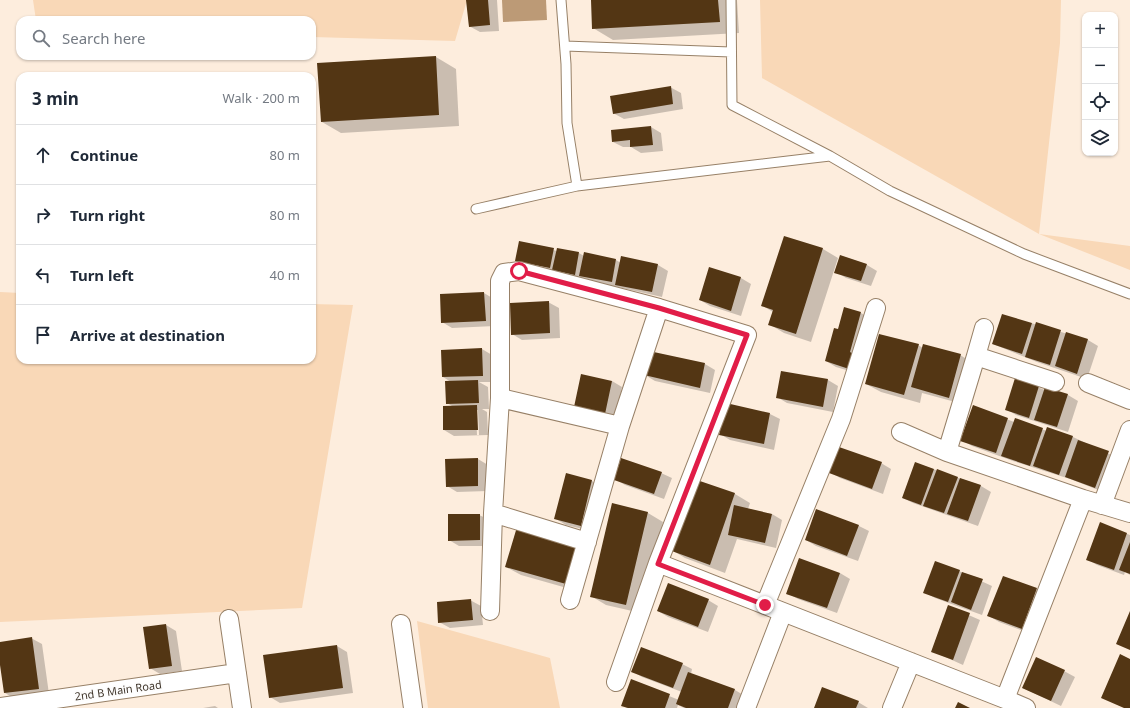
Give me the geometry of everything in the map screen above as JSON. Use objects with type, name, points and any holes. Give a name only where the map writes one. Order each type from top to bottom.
[{"type":"street","points":[[490,611],[493,513],[500,398],[500,281],[504,273],[519,271],[659,308],[747,335],[658,564],[616,682]]},
{"type":"street","points":[[570,600],[588,542],[620,426],[659,308]]},
{"type":"street","points":[[765,605],[841,419],[876,308]]},
{"type":"street","points":[[947,452],[984,328]]},
{"type":"street","points":[[976,356],[1055,382]]},
{"type":"street","points":[[1088,383],[1130,400]]},
{"type":"street","points":[[500,398],[620,426]]},
{"type":"street","points":[[1102,504],[1130,430]]},
{"type":"street","points":[[901,432],[947,452],[1083,499],[1130,513]]},
{"type":"street","points":[[1006,699],[1083,499]]},
{"type":"street","points":[[493,513],[588,542]]},
{"type":"street","points":[[658,564],[1026,708]]},
{"type":"street","points":[[746,708],[783,612]]},
{"type":"street","points":[[229,619],[242,708]]},
{"type":"street","points":[[401,624],[413,708]]},
{"type":"street","points":[[892,708],[911,662]]},
{"type":"street","name":"2nd B Main Road","points":[[2,707],[94,701],[237,673]]},
{"type":"lane","points":[[561,0],[565,46],[567,123],[577,186]]},
{"type":"lane","points":[[731,0],[732,105],[830,156],[890,191],[1017,250],[1130,294]]},
{"type":"lane","points":[[565,46],[731,52]]},
{"type":"lane","points":[[476,209],[577,186],[830,156]]},
{"type":"shaded area","points":[[33,0],[467,0],[455,41],[316,37],[316,16],[35,16]]},
{"type":"shaded area","points":[[502,0],[546,0],[547,20],[503,22]]},
{"type":"shaded area","points":[[760,0],[1061,0],[1060,43],[1039,234],[762,78]]},
{"type":"shaded area","points":[[1039,234],[1130,246],[1130,270]]},
{"type":"shaded area","points":[[0,292],[16,293],[16,364],[316,364],[316,304],[353,305],[302,608],[0,622]]},
{"type":"shaded area","points":[[417,621],[550,658],[560,708],[428,708]]},
{"type":"building","points":[[466,0],[488,0],[490,25],[469,27]]},
{"type":"building","points":[[591,0],[718,0],[720,22],[592,29]]},
{"type":"building","points":[[436,56],[439,115],[321,122],[317,63]]},
{"type":"building","points":[[671,86],[673,104],[613,114],[610,96]]},
{"type":"building","points":[[651,126],[653,145],[630,147],[630,140],[612,142],[611,130]]},
{"type":"building","points":[[784,236],[823,248],[796,334],[768,325],[773,310],[761,306]]},
{"type":"building","points":[[519,241],[554,248],[550,268],[515,261]]},
{"type":"building","points":[[557,248],[579,252],[575,275],[552,270]]},
{"type":"building","points":[[584,252],[616,259],[612,282],[579,276]]},
{"type":"building","points":[[840,255],[867,264],[861,281],[834,273]]},
{"type":"building","points":[[621,256],[658,264],[652,292],[615,285]]},
{"type":"building","points":[[709,267],[741,277],[731,311],[699,300]]},
{"type":"building","points":[[484,292],[486,321],[441,323],[440,294]]},
{"type":"building","points":[[549,301],[550,333],[511,335],[510,303]]},
{"type":"building","points":[[844,307],[861,312],[850,352],[857,356],[852,370],[825,361],[834,328],[838,329]]},
{"type":"building","points":[[1002,314],[1032,323],[1022,354],[992,344]]},
{"type":"building","points":[[1036,322],[1061,330],[1050,365],[1025,357]]},
{"type":"building","points":[[1066,332],[1088,339],[1077,374],[1055,366]]},
{"type":"building","points":[[879,334],[919,344],[904,395],[865,384]]},
{"type":"building","points":[[923,344],[961,354],[949,398],[911,387]]},
{"type":"building","points":[[482,348],[483,376],[442,377],[441,350]]},
{"type":"building","points":[[649,351],[705,363],[700,388],[644,375]]},
{"type":"building","points":[[781,371],[828,379],[823,407],[776,398]]},
{"type":"building","points":[[581,374],[612,381],[605,414],[574,407]]},
{"type":"building","points":[[1015,378],[1039,386],[1029,418],[1005,410]]},
{"type":"building","points":[[478,380],[479,403],[446,404],[445,381]]},
{"type":"building","points":[[1045,387],[1068,394],[1057,427],[1034,420]]},
{"type":"building","points":[[726,403],[770,413],[764,444],[719,435]]},
{"type":"building","points":[[477,405],[478,430],[443,430],[443,406]]},
{"type":"building","points":[[973,405],[1008,418],[996,453],[960,441]]},
{"type":"building","points":[[1015,418],[1043,428],[1030,466],[1001,456]]},
{"type":"building","points":[[1047,427],[1073,436],[1059,475],[1033,466]]},
{"type":"building","points":[[1078,440],[1109,451],[1095,488],[1065,477]]},
{"type":"building","points":[[839,447],[882,462],[872,489],[829,473]]},
{"type":"building","points":[[478,458],[478,486],[446,487],[445,459]]},
{"type":"building","points":[[621,458],[662,472],[654,494],[614,480]]},
{"type":"building","points":[[915,462],[934,469],[921,505],[902,498]]},
{"type":"building","points":[[937,469],[958,477],[944,513],[923,506]]},
{"type":"building","points":[[566,473],[592,480],[581,526],[554,519]]},
{"type":"building","points":[[960,478],[981,485],[968,521],[947,514]]},
{"type":"building","points":[[694,479],[735,493],[710,565],[669,550]]},
{"type":"building","points":[[612,503],[648,512],[626,605],[590,597]]},
{"type":"building","points":[[734,505],[772,514],[765,543],[728,535]]},
{"type":"building","points":[[816,509],[859,525],[847,556],[805,540]]},
{"type":"building","points":[[448,514],[480,514],[480,540],[448,541]]},
{"type":"building","points":[[1100,522],[1127,533],[1114,570],[1086,560]]},
{"type":"building","points":[[517,527],[577,544],[566,584],[505,567]]},
{"type":"building","points":[[1130,542],[1130,574],[1119,570]]},
{"type":"building","points":[[799,558],[840,573],[827,608],[786,594]]},
{"type":"building","points":[[935,561],[960,570],[948,602],[923,593]]},
{"type":"building","points":[[962,572],[983,579],[971,610],[951,602]]},
{"type":"building","points":[[1003,576],[1037,588],[1022,629],[987,616]]},
{"type":"building","points":[[668,583],[709,599],[698,627],[657,611]]},
{"type":"building","points":[[471,599],[473,620],[438,623],[437,602]]},
{"type":"building","points":[[948,605],[970,613],[953,660],[931,652]]},
{"type":"building","points":[[1130,611],[1130,650],[1116,644]]},
{"type":"building","points":[[166,624],[172,666],[149,669],[143,627]]},
{"type":"building","points":[[32,637],[39,689],[4,693],[0,665],[0,642]]},
{"type":"building","points":[[337,645],[343,688],[269,698],[263,655]]},
{"type":"building","points":[[641,647],[683,663],[673,688],[631,672]]},
{"type":"building","points":[[1120,654],[1130,659],[1130,708],[1124,708],[1101,698]]},
{"type":"building","points":[[1036,657],[1065,670],[1051,701],[1022,688]]},
{"type":"building","points":[[688,672],[735,689],[728,708],[686,708],[676,704]]},
{"type":"building","points":[[631,679],[670,694],[665,708],[628,708],[621,706]]},
{"type":"building","points":[[822,687],[859,701],[856,708],[814,708]]},
{"type":"building","points":[[958,702],[970,708],[955,708]]},
{"type":"route","points":[[519,271],[659,308],[747,335],[658,564],[765,605]]}]
